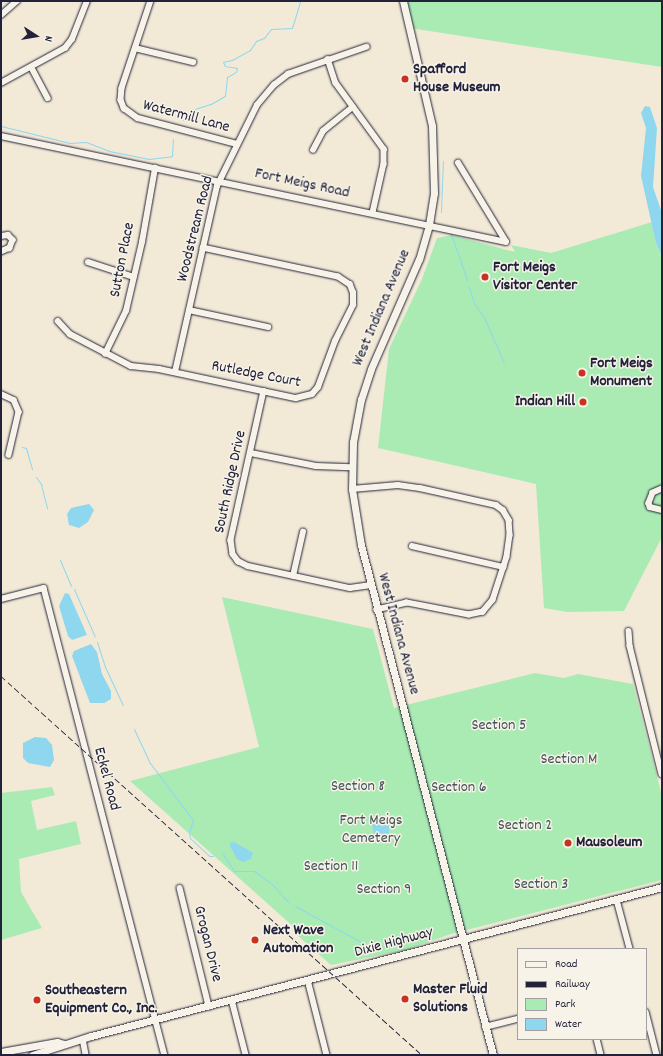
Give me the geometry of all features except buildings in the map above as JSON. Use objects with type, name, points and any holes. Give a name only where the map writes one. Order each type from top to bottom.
[{"type":"main road","name":"West Indiana Avenue","points":[[403,1],[432,126],[435,177],[429,225],[412,278],[366,384],[358,415],[351,467],[352,489],[356,526],[492,1055]]},
{"type":"main road","name":"Dixie Highway","points":[[32,1055],[58,1048],[64,1044],[662,888]]},
{"type":"main road","name":"Dixie Highway","points":[[1,1052],[57,1042],[64,1044]]},
{"type":"street","points":[[1,15],[17,1]]},
{"type":"street","points":[[1,83],[60,52],[69,44],[87,1]]},
{"type":"street","name":"Watermill Lane","points":[[151,1],[120,94],[121,103],[127,113],[138,118],[237,144]]},
{"type":"street","name":"Woodstream Road","points":[[175,372],[219,180],[257,106],[274,85],[296,70],[366,47]]},
{"type":"street","points":[[135,48],[193,62]]},
{"type":"street","points":[[328,59],[336,83],[380,141],[384,152],[373,213]]},
{"type":"street","points":[[32,68],[48,98]]},
{"type":"street","points":[[312,150],[323,131],[353,107]]},
{"type":"street","name":"Fort Meigs Road","points":[[1,136],[219,180],[506,242],[458,163]]},
{"type":"street","name":"Sutton Place","points":[[106,354],[123,322],[134,277],[155,168]]},
{"type":"street","points":[[1,236],[8,235],[13,240],[10,248],[1,252]]},
{"type":"street","name":"Rutledge Court","points":[[58,321],[70,334],[131,366],[175,372],[299,398],[307,397],[316,390],[353,305],[353,290],[346,281],[338,277],[203,248]]},
{"type":"street","points":[[88,262],[134,277]]},
{"type":"street","points":[[189,310],[268,327]]},
{"type":"street","name":"South Ridge Drive","points":[[264,391],[231,540],[232,551],[238,561],[245,566],[350,588],[371,585]]},
{"type":"street","points":[[1,394],[14,400],[20,412],[9,455]]},
{"type":"street","points":[[251,453],[316,466],[351,467]]},
{"type":"street","points":[[352,489],[406,485],[496,505],[507,515],[510,526],[510,543],[492,603],[478,614],[469,615],[413,603],[377,610]]},
{"type":"street","points":[[662,489],[653,493],[649,503],[650,507],[662,510]]},
{"type":"street","points":[[294,576],[303,532]]},
{"type":"street","points":[[412,546],[504,567]]},
{"type":"street","name":"Eckel Road","points":[[1,599],[44,588],[156,1020]]},
{"type":"street","points":[[629,631],[630,646],[662,774]]},
{"type":"street","name":"Grogan Drive","points":[[180,888],[209,1006]]},
{"type":"street","points":[[617,900],[630,948]]},
{"type":"street","points":[[308,980],[327,1055]]},
{"type":"street","points":[[232,1000],[246,1055]]},
{"type":"street","points":[[647,1016],[657,1055]]},
{"type":"street","points":[[485,1028],[517,1019]]},
{"type":"street","points":[[156,1020],[165,1055]]},
{"type":"street","points":[[83,1039],[86,1055]]},
{"type":"street","points":[[597,1040],[601,1055]]},
{"type":"green space","points":[[403,1],[662,1],[662,67],[410,28]]},
{"type":"green space","points":[[652,222],[656,243],[662,258],[662,537],[624,611],[567,612],[544,608],[536,484],[378,448],[389,349],[422,279],[437,238],[452,235],[515,252],[511,245],[551,253]]},
{"type":"green space","name":"Fort Meigs Cemetery","points":[[222,597],[373,629],[394,708],[535,673],[564,678],[578,674],[633,684],[662,796],[662,880],[451,934],[406,950],[331,965],[297,935],[296,929],[130,781],[259,747]]},
{"type":"green space","points":[[52,787],[55,795],[31,801],[37,830],[76,821],[81,844],[19,859],[21,892],[42,928],[1,940],[1,793]]},
{"type":"water","points":[[645,106],[650,107],[657,128],[653,187],[662,213],[662,257],[656,243],[641,176],[646,128],[641,113]]},
{"type":"water","points":[[89,504],[94,510],[88,522],[79,528],[69,525],[67,514],[71,508]]},
{"type":"water","points":[[65,593],[69,594],[87,635],[72,640],[68,636],[59,606]]},
{"type":"water","points":[[91,644],[97,652],[102,674],[111,691],[111,699],[104,703],[90,703],[72,656],[74,651]]},
{"type":"water","points":[[35,737],[46,738],[52,745],[54,760],[50,767],[28,763],[23,758],[23,743]]},
{"type":"water","points":[[380,820],[389,826],[389,836],[384,841],[368,842],[374,836],[372,824]]},
{"type":"water","points":[[234,842],[253,853],[251,859],[243,862],[237,859],[230,846],[230,843]]},
{"type":"waterway","points":[[183,120],[192,110],[211,104],[225,96],[227,77],[236,72],[237,68],[225,66],[223,62],[232,60],[250,50],[256,41],[264,38],[271,29],[292,28],[300,1]]},
{"type":"waterway","points":[[1,126],[70,143],[86,142],[109,151],[149,159],[172,156],[173,139]]},
{"type":"waterway","points":[[441,212],[443,161]]},
{"type":"waterway","points":[[451,234],[467,280]]},
{"type":"waterway","points":[[469,287],[475,305],[484,317],[504,363]]},
{"type":"waterway","points":[[22,447],[26,448],[32,469]]},
{"type":"waterway","points":[[36,477],[41,484],[47,508]]},
{"type":"waterway","points":[[60,560],[71,586]]},
{"type":"waterway","points":[[74,589],[95,637]]},
{"type":"waterway","points":[[97,642],[106,669],[123,705]]},
{"type":"waterway","points":[[134,729],[150,763],[193,820],[189,833],[190,838],[209,856],[213,856]]},
{"type":"waterway","points":[[222,853],[234,871],[254,871],[272,884],[288,902]]},
{"type":"waterway","points":[[295,906],[374,949],[431,935]]},
{"type":"railway","points":[[1,676],[422,1055]]},
{"type":"place","name":"Spafford House Museum","points":[[405,79]]},
{"type":"place","name":"Fort Meigs Visitor Center","points":[[485,277]]},
{"type":"place","name":"Fort Meigs Monument","points":[[582,373]]},
{"type":"place","name":"Indian Hill","points":[[583,402]]},
{"type":"place","name":"Mausoleum","points":[[568,843]]},
{"type":"place","name":"Next Wave Automation","points":[[255,940]]},
{"type":"place","name":"Master Fluid Solutions","points":[[405,999]]},
{"type":"place","name":"Southeastern Equipment Co., Inc.","points":[[37,1000]]},
{"type":"park label","name":"Section 5","points":[[499,726]]},
{"type":"park label","name":"Section M","points":[[569,760]]},
{"type":"park label","name":"Section 8","points":[[358,787]]},
{"type":"park label","name":"Section 6","points":[[459,788]]},
{"type":"park label","name":"Section 2","points":[[525,826]]},
{"type":"park label","name":"Section 11","points":[[331,867]]},
{"type":"park label","name":"Section 3","points":[[541,885]]},
{"type":"park label","name":"Section 9","points":[[384,890]]}]
